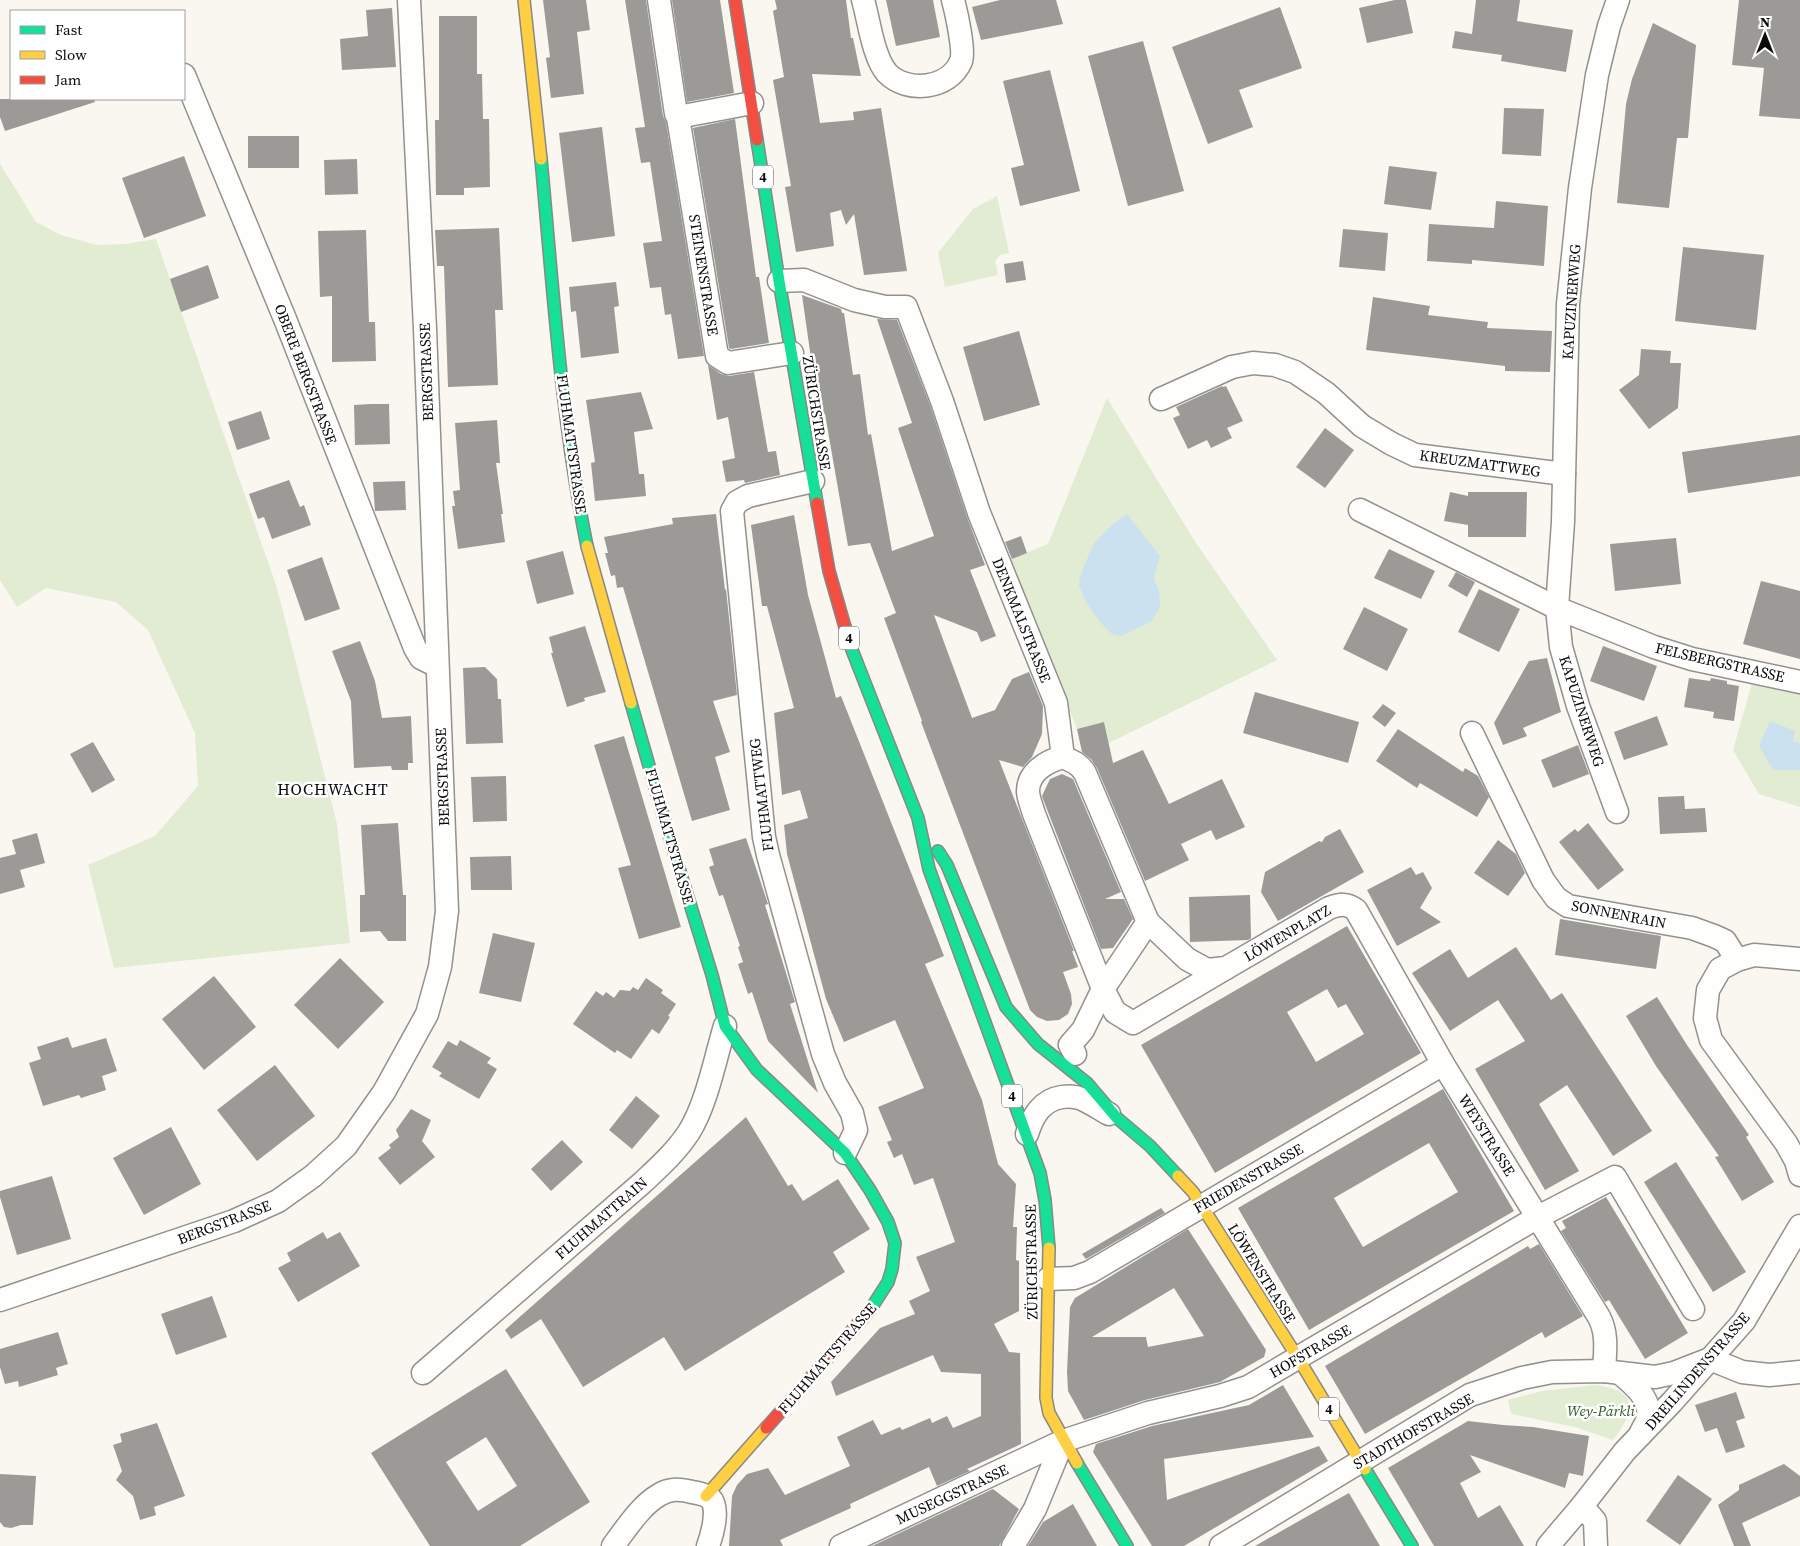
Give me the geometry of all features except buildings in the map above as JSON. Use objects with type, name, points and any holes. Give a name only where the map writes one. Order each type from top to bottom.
[{"type":"main road","name":"FLUHMATTSTRASSE","points":[[524,0],[557,331],[576,494],[590,557],[670,839],[712,975],[725,1026],[757,1070],[845,1153],[870,1190],[888,1222],[895,1243],[892,1269],[888,1282],[867,1314],[706,1496]]},
{"type":"main road","name":"ZÜRICHSTRASSE","points":[[735,0],[779,281],[813,481],[830,570],[842,618],[852,650],[918,818],[929,869],[1027,1134],[1044,1189],[1049,1241],[1046,1398],[1050,1414],[1063,1441],[1128,1546]]},
{"type":"main road","name":"ZÜRICHSTRASSE","points":[[918,818],[947,865],[1006,1007],[1038,1044],[1046,1050]]},
{"type":"main road","name":"LÖWENSTRASSE","points":[[1046,1050],[1087,1083],[1117,1118],[1150,1146],[1184,1181],[1202,1205],[1298,1358],[1412,1546]]},
{"type":"street","name":"BERGSTRASSE","points":[[0,1300],[234,1221],[278,1200],[313,1176],[346,1146],[384,1092],[427,1014],[440,967],[447,906],[425,329],[409,0]]},
{"type":"street","name":"STEINENSTRASSE","points":[[659,0],[676,114],[717,356],[728,363],[792,353]]},
{"type":"street","points":[[863,0],[878,58],[886,72],[898,82],[912,86],[936,84],[954,72],[962,59],[957,14],[953,0]]},
{"type":"street","name":"KAPUZINERWEG","points":[[1617,812],[1578,706],[1561,647],[1557,608],[1563,522],[1568,304],[1580,188],[1597,75],[1609,26],[1618,0]]},
{"type":"street","name":"OBERE BERGSTRASSE","points":[[185,77],[285,319],[415,648],[422,658],[437,666]]},
{"type":"street","points":[[678,117],[752,103]]},
{"type":"street","name":"DENKMALSTRASSE","points":[[779,281],[804,280],[854,300],[885,307],[906,307],[942,402],[979,513],[1056,703],[1062,757]]},
{"type":"street","name":"KREUZMATTWEG","points":[[1161,399],[1232,367],[1253,363],[1275,365],[1295,372],[1326,393],[1362,426],[1415,455],[1564,474]]},
{"type":"street","name":"FLUHMATTWEG","points":[[813,481],[748,496],[737,502],[732,511],[764,837],[823,1054],[835,1083],[852,1113],[856,1130],[845,1153]]},
{"type":"street","points":[[1360,510],[1557,608]]},
{"type":"street","name":"FELSBERGSTRASSE","points":[[1557,608],[1662,650],[1692,659],[1800,682]]},
{"type":"street","name":"SONNENRAIN","points":[[1472,733],[1543,880],[1556,898],[1568,906],[1692,928],[1725,941],[1737,960]]},
{"type":"street","points":[[1062,757],[1082,767],[1086,772],[1148,922],[1103,989],[1083,1030],[1070,1045],[1075,1054]]},
{"type":"street","name":"LÖWENPLATZ","points":[[1062,757],[1041,766],[1032,778],[1028,791],[1034,814],[1103,989],[1115,1012],[1133,1023],[1329,908],[1340,904],[1350,906]]},
{"type":"street","name":"WEYSTRASSE","points":[[1350,906],[1356,910],[1444,1064],[1602,1323],[1613,1372]]},
{"type":"street","name":"LÖWENPLATZ","points":[[1148,922],[1187,959],[1207,970],[1226,968]]},
{"type":"street","points":[[1800,959],[1754,955],[1737,960],[1720,969],[1708,990],[1704,1018],[1711,1040],[1786,1143],[1796,1161],[1800,1175]]},
{"type":"street","name":"FLUHMATTRAIN","points":[[423,1373],[670,1157],[690,1131],[705,1096],[725,1026]]},
{"type":"street","name":"FRIEDENSTRASSE","points":[[1048,1279],[1074,1278],[1090,1272],[1444,1064]]},
{"type":"street","points":[[1027,1134],[1033,1118],[1040,1107],[1058,1098],[1070,1096],[1081,1098],[1117,1118]]},
{"type":"street","name":"HOFSTRASSE","points":[[1063,1441],[1148,1413],[1220,1396],[1248,1387],[1538,1217],[1615,1177],[1693,1309]]},
{"type":"street","name":"DREILINDENSTRASSE","points":[[1548,1546],[1625,1451],[1744,1321],[1800,1226]]},
{"type":"street","points":[[1710,1359],[1742,1372],[1769,1375],[1800,1372]]},
{"type":"street","name":"STADTHOFSTRASSE","points":[[1221,1546],[1470,1395],[1522,1378],[1552,1372],[1613,1372],[1655,1377],[1674,1374],[1710,1359]]},
{"type":"street","name":"DREILINDENSTRASSE","points":[[1613,1372],[1635,1386],[1645,1400],[1648,1416],[1638,1438]]},
{"type":"street","points":[[1013,1546],[1035,1509],[1063,1441]]},
{"type":"street","name":"MUSEGGSTRASSE","points":[[841,1546],[1063,1441]]},
{"type":"street","points":[[613,1546],[638,1515],[657,1496],[667,1490],[678,1488],[706,1496],[712,1502],[715,1516],[712,1536],[708,1546]]},
{"type":"street","points":[[1582,1506],[1594,1521],[1596,1546]]},
{"type":"green space","points":[[0,164],[36,222],[61,235],[97,245],[125,244],[156,239],[277,588],[337,824],[350,943],[114,968],[88,865],[155,836],[198,786],[195,733],[148,630],[116,602],[46,588],[17,607],[0,580]]},
{"type":"green space","points":[[997,196],[1009,253],[1000,255],[995,261],[998,275],[945,287],[938,253],[973,209]]},
{"type":"green space","points":[[1107,398],[1194,540],[1277,660],[1109,743],[1104,722],[1077,729],[1011,559],[1048,544]]},
{"type":"green space","points":[[1755,673],[1800,682],[1800,807],[1759,794],[1733,750]]},
{"type":"green space","name":"Wey-Pärkli","points":[[1595,1385],[1619,1391],[1626,1396],[1629,1403],[1626,1419],[1613,1440],[1575,1427],[1511,1414],[1508,1400],[1542,1391]]},
{"type":"water","points":[[1127,514],[1160,556],[1154,581],[1159,589],[1160,607],[1152,621],[1121,636],[1112,634],[1099,621],[1086,602],[1079,586],[1080,576],[1094,543],[1113,524]]},
{"type":"water","points":[[1770,721],[1795,731],[1793,741],[1800,743],[1800,770],[1773,770],[1759,746]]},
{"type":"traffic: fast","points":[[757,140],[817,503]]},
{"type":"traffic: fast","points":[[541,159],[564,402],[587,546]]},
{"type":"traffic: fast","points":[[845,627],[852,650],[918,818],[929,869],[1040,1173],[1045,1200],[1049,1248]]},
{"type":"traffic: fast","points":[[631,703],[712,975],[725,1026],[757,1070],[845,1153],[870,1190],[888,1222],[895,1243],[892,1269],[888,1282],[870,1310]]},
{"type":"traffic: fast","points":[[938,851],[947,865],[1006,1007],[1038,1044],[1087,1083],[1117,1118],[1150,1146],[1178,1176]]},
{"type":"traffic: fast","points":[[1077,1463],[1127,1546]]},
{"type":"traffic: fast","points":[[1365,1469],[1412,1546]]},
{"type":"traffic: slow","points":[[524,0],[541,159]]},
{"type":"traffic: slow","points":[[587,546],[631,703]]},
{"type":"traffic: slow","points":[[1178,1176],[1193,1192],[1298,1358],[1365,1469]]},
{"type":"traffic: slow","points":[[1049,1248],[1046,1398],[1049,1413],[1077,1463]]},
{"type":"traffic: slow","points":[[706,1496],[766,1428]]},
{"type":"traffic: jam","points":[[735,0],[757,140]]},
{"type":"traffic: jam","points":[[817,503],[829,571],[845,627]]},
{"type":"traffic: jam","points":[[766,1428],[870,1310]]},
{"type":"district","name":"HOCHWACHT","points":[[333,789]]}]
